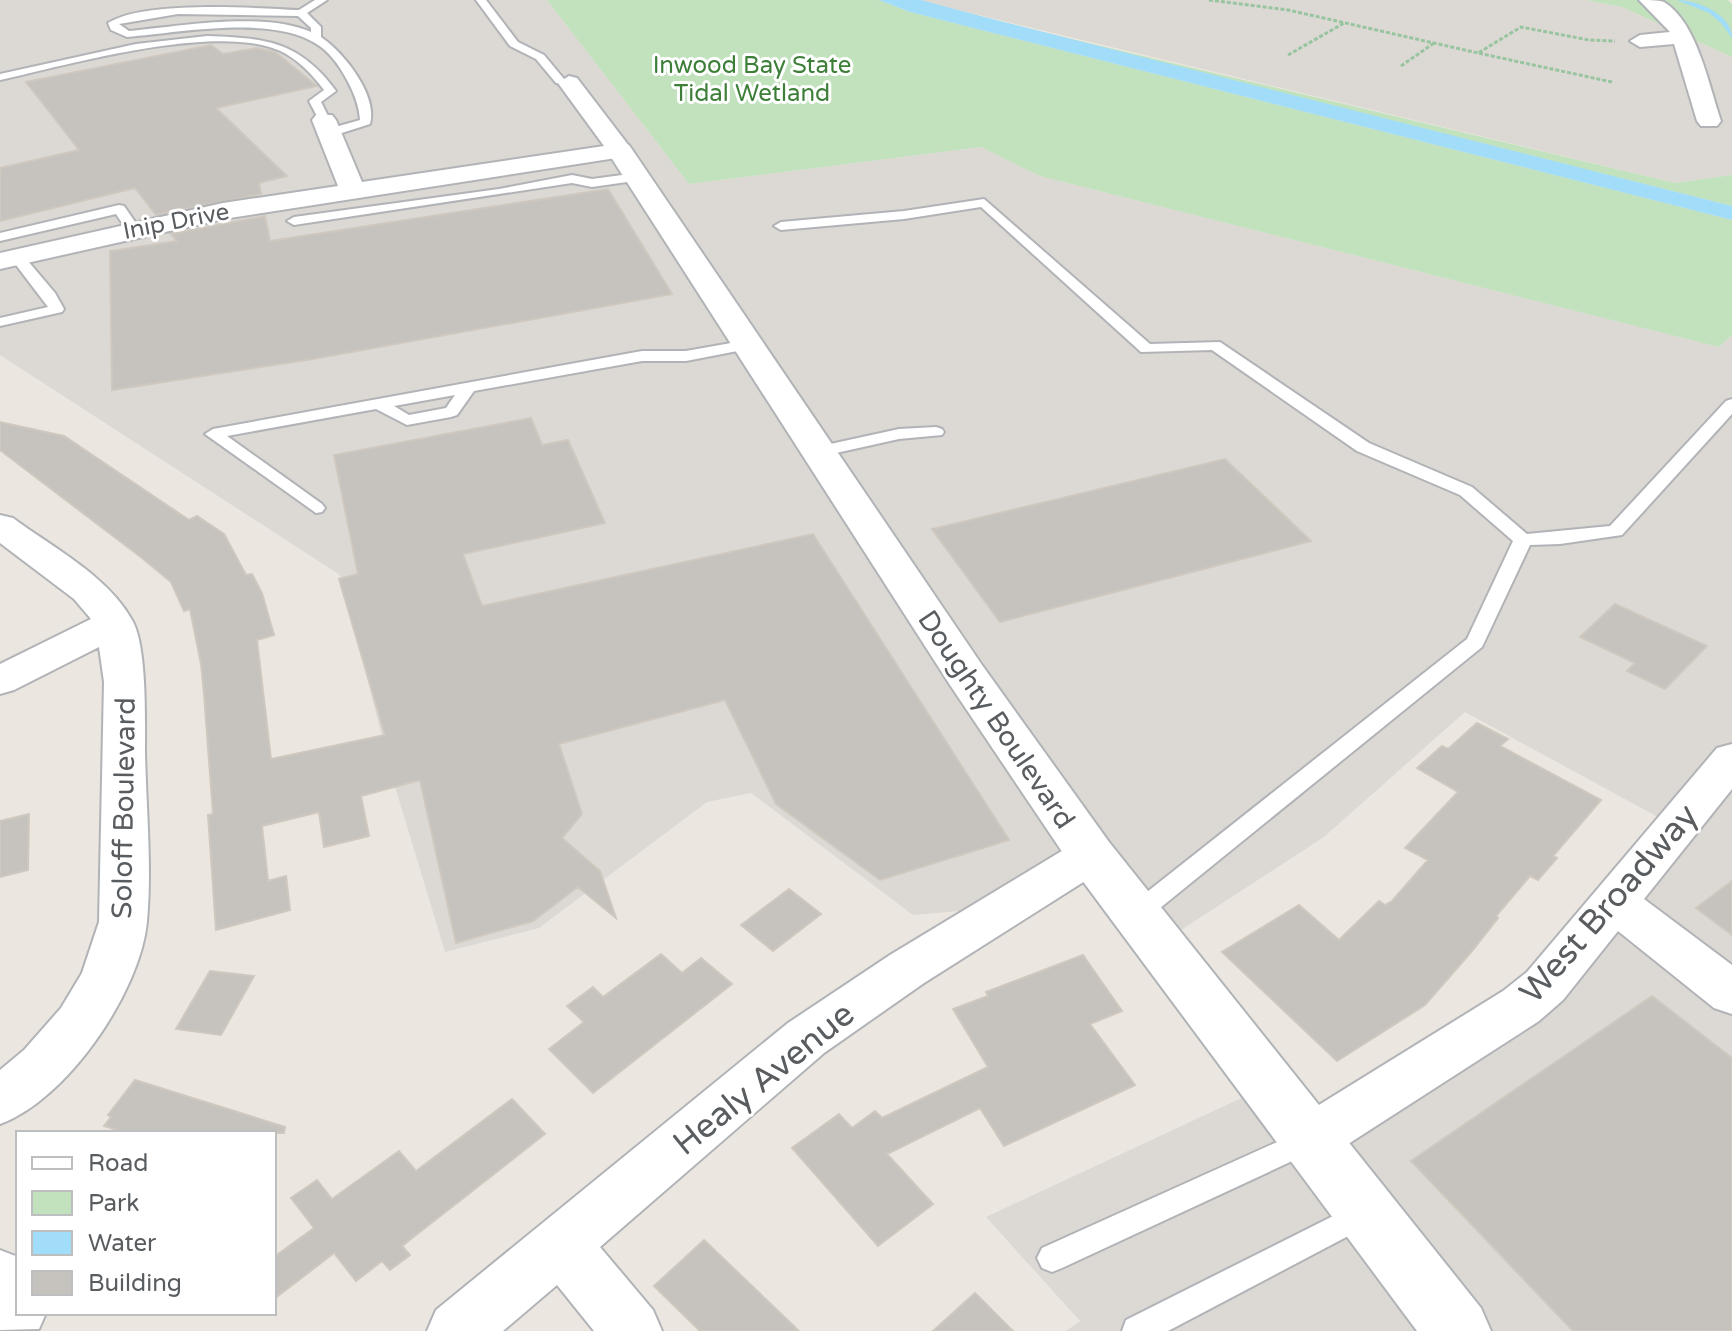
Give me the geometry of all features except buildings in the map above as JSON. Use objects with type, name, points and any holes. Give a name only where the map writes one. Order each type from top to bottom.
[{"type":"main road","name":"Doughty Boulevard","points":[[629,164],[966,675],[1091,855],[1458,1331]]},
{"type":"street","points":[[1655,5],[1673,19],[1682,37],[1709,121]]},
{"type":"street","points":[[1640,41],[1682,37]]},
{"type":"street","name":"Doughty Boulevard","points":[[569,83],[629,164]]},
{"type":"street","points":[[327,127],[357,201]]},
{"type":"street","name":"Inip Drive","points":[[9,259],[223,211],[357,201],[629,164]]},
{"type":"street","points":[[0,526],[87,591],[115,623],[0,681]]},
{"type":"street","name":"Soloff Boulevard","points":[[0,1101],[51,1057],[75,1027],[90,1007],[117,952],[123,922],[124,682],[115,623]]},
{"type":"street","name":"West Broadway","points":[[1312,1138],[1521,1006],[1545,986],[1732,759]]},
{"type":"street","name":"Healy Avenue","points":[[457,1331],[806,1038],[907,969],[1091,855]]},
{"type":"street","points":[[1614,902],[1732,993]]},
{"type":"street","points":[[560,1244],[632,1331]]},
{"type":"street","points":[[0,1278],[16,1305]]},
{"type":"lane","points":[[0,77],[142,47],[234,40],[277,46],[318,74],[330,91],[315,101],[327,127],[366,122],[366,107],[341,60],[316,37],[292,30],[243,26],[127,34],[115,28],[113,23],[126,17],[158,13],[301,13],[322,0]]},
{"type":"lane","points":[[481,0],[514,44],[540,57],[560,81],[569,83]]},
{"type":"lane","points":[[301,13],[316,27],[316,37]]},
{"type":"lane","points":[[406,194],[500,190],[572,179],[592,183],[629,164]]},
{"type":"lane","points":[[294,221],[357,201]]},
{"type":"lane","points":[[781,226],[904,215],[984,203],[1146,349],[1215,345],[1363,447],[1466,491],[1523,540],[1560,539],[1616,531],[1732,404]]},
{"type":"lane","points":[[0,237],[119,209],[133,229]]},
{"type":"lane","points":[[0,322],[57,309],[50,296],[9,259]]},
{"type":"lane","points":[[316,508],[213,434],[379,404],[407,420],[422,418],[451,412],[468,388],[642,356],[686,356],[748,345]]},
{"type":"lane","points":[[818,452],[899,434],[936,432]]},
{"type":"lane","points":[[1136,914],[1475,643],[1523,540]]},
{"type":"lane","points":[[1052,1258],[1312,1138]]},
{"type":"lane","points":[[1137,1331],[1367,1211]]},
{"type":"path","points":[[1209,0],[1288,10],[1612,82]]},
{"type":"path","points":[[1288,55],[1345,23]]},
{"type":"path","points":[[1478,53],[1521,27],[1589,40],[1640,41]]},
{"type":"path","points":[[1401,66],[1435,43]]},
{"type":"shaded area","points":[[0,0],[547,0],[689,184],[981,147],[1040,176],[1719,347],[1732,335],[1732,1331],[1066,1331],[1080,1321],[986,1217],[1265,1087],[1295,1125],[1509,988],[1667,822],[1465,712],[1324,837],[1155,947],[1093,866],[1019,906],[913,915],[751,793],[707,802],[539,928],[445,952],[396,790],[340,575],[0,355]]},
{"type":"shaded area","points":[[917,0],[1586,0],[1622,7],[1732,57],[1732,175],[1675,183]]},
{"type":"green space","name":"Inwood Bay State Tidal Wetland","points":[[547,0],[879,0],[910,12],[1732,220],[1732,335],[1719,347],[1040,176],[981,147],[689,184]]},
{"type":"green space","points":[[1586,0],[1728,0],[1732,4],[1732,57],[1622,7]]},
{"type":"green space","points":[[963,13],[1675,183],[1732,175],[1732,206]]},
{"type":"water","points":[[879,0],[917,0],[1732,206],[1732,220],[910,12]]},
{"type":"waterway","points":[[915,0],[1018,27]]},
{"type":"waterway","points":[[1679,0],[1710,12],[1723,22],[1732,36]]}]
